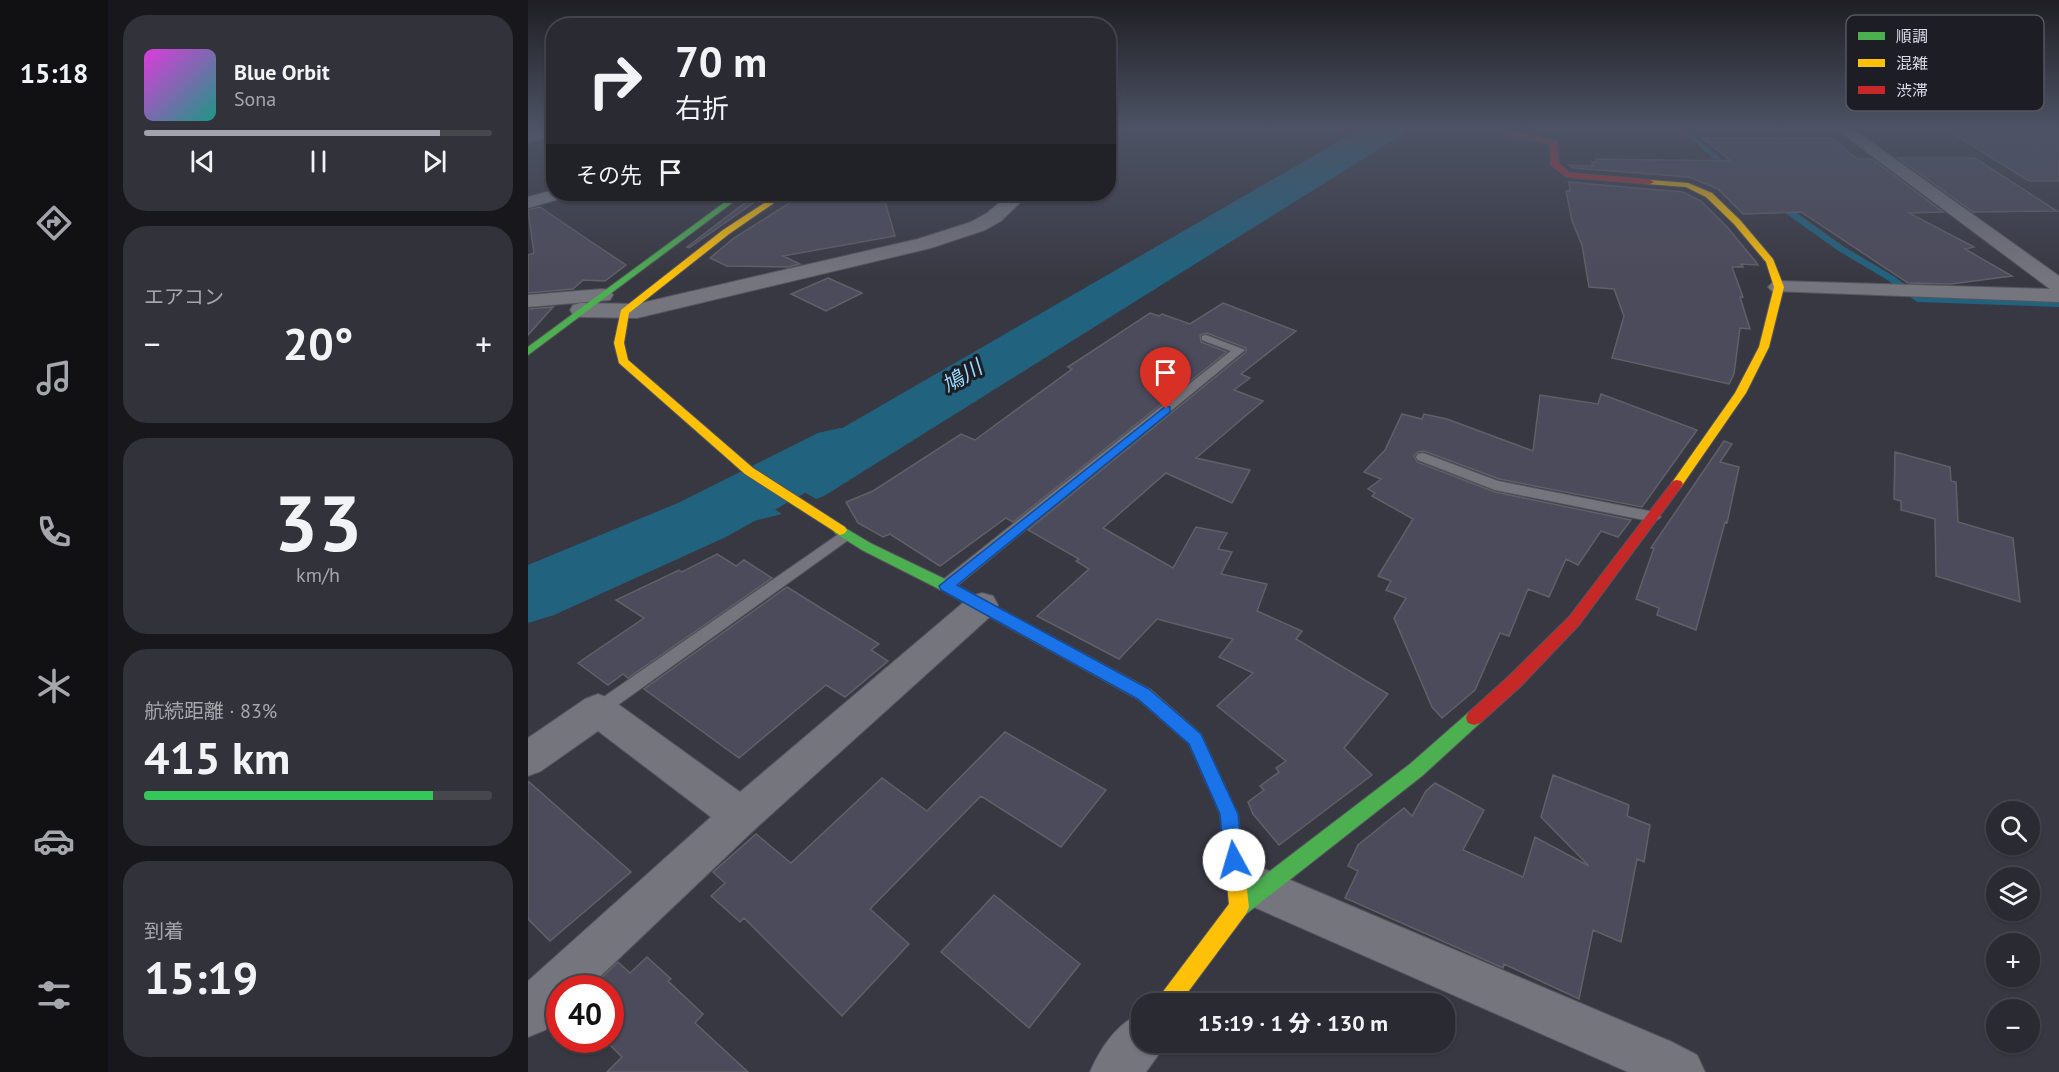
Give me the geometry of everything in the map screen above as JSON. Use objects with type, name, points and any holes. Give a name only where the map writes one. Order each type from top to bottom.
[{"type":"street","points":[[1175,993],[1250,898],[1416,770],[1514,682],[1574,621],[1654,517],[1740,393],[1764,347],[1779,287],[1770,261],[1737,222],[1709,195],[1688,185],[1608,179]]},
{"type":"street","points":[[1913,179],[2059,286]]},
{"type":"street","points":[[528,203],[546,197]]},
{"type":"street","points":[[528,352],[581,310],[730,201]]},
{"type":"street","points":[[772,201],[726,232],[624,312],[619,343],[623,361],[749,471],[846,534],[867,547],[982,605],[1143,694],[1195,739],[1229,814],[1250,898]]},
{"type":"street","points":[[581,310],[624,312],[924,244],[978,226],[994,217],[1012,201]]},
{"type":"street","points":[[1779,287],[2059,296]]},
{"type":"street","points":[[528,301],[602,295]]},
{"type":"street","points":[[528,1013],[741,816],[982,605]]},
{"type":"street","points":[[528,759],[598,710],[741,816]]},
{"type":"street","points":[[1250,898],[1644,1054],[1680,1072]]},
{"type":"street","points":[[1115,1072],[1131,1051]]},
{"type":"lane","points":[[946,586],[1239,350],[1206,338]]},
{"type":"lane","points":[[1423,458],[1496,484],[1654,517]]},
{"type":"lane","points":[[598,710],[846,534]]},
{"type":"water","points":[[1273,179],[1331,179],[824,496],[816,499],[768,471]]},
{"type":"water","points":[[742,488],[782,514],[717,530],[568,603],[528,618],[528,587],[651,535]]},
{"type":"building","points":[[1694,179],[1899,179],[1943,212],[1909,213],[1974,247],[1965,249],[2012,276],[1951,284],[1908,283],[1801,212],[1743,214],[1718,189]]},
{"type":"building","points":[[1927,179],[2008,179],[2057,211],[1973,212]]},
{"type":"building","points":[[2026,179],[2059,179],[2059,181]]},
{"type":"building","points":[[1569,182],[1683,192],[1701,201],[1728,228],[1756,262],[1758,265],[1741,264],[1743,267],[1732,267],[1743,297],[1740,297],[1750,329],[1740,328],[1734,374],[1729,384],[1612,358],[1624,316],[1614,289],[1589,287],[1582,245],[1572,221],[1566,191],[1570,191]]},
{"type":"building","points":[[747,201],[756,201],[689,248],[687,247]]},
{"type":"building","points":[[793,201],[885,202],[895,236],[783,256],[800,264],[788,267],[727,266],[710,258],[734,238]]},
{"type":"building","points":[[540,207],[626,265],[605,281],[583,280],[573,289],[528,293],[528,255],[534,253],[528,210]]},
{"type":"building","points":[[828,278],[862,293],[826,311],[791,294]]},
{"type":"building","points":[[1223,303],[1296,331],[1241,374],[1250,378],[1234,390],[1263,401],[1196,458],[1250,470],[1232,503],[1166,473],[1103,528],[1173,568],[1196,527],[1227,533],[1218,549],[1232,552],[1221,574],[1267,584],[1257,611],[1302,631],[1296,639],[1388,694],[1344,748],[1372,775],[1279,845],[1253,814],[1248,802],[1264,790],[1260,786],[1279,772],[1276,768],[1286,761],[1217,706],[1253,673],[1219,657],[1233,639],[1157,619],[1119,659],[1037,616],[1089,569],[1076,561],[1079,559],[1028,530],[1246,352],[1246,348],[1207,333],[1200,335],[1201,342],[1227,352],[1013,522],[1006,518],[940,566],[890,534],[883,537],[858,523],[846,502],[873,491],[961,434],[975,440],[1072,369],[1068,367],[1150,313],[1159,316],[1162,314],[1190,324]]},
{"type":"building","points":[[553,307],[528,335],[528,309]]},
{"type":"building","points":[[1601,394],[1697,430],[1642,507],[1499,479],[1424,451],[1414,456],[1417,462],[1495,492],[1631,520],[1618,537],[1601,531],[1578,565],[1566,559],[1549,597],[1528,589],[1509,636],[1500,633],[1475,690],[1442,718],[1432,707],[1394,618],[1406,598],[1386,590],[1391,581],[1378,576],[1413,519],[1372,496],[1375,493],[1368,489],[1381,479],[1364,472],[1385,450],[1402,414],[1422,419],[1424,414],[1447,419],[1533,451],[1540,395],[1598,404]]},
{"type":"building","points":[[1724,441],[1732,444],[1720,462],[1739,467],[1727,523],[1725,522],[1696,630],[1657,615],[1659,608],[1636,599],[1654,548],[1651,548]]},
{"type":"building","points":[[1895,452],[1950,467],[1951,481],[1956,482],[1958,522],[2013,538],[2020,602],[1936,576],[1935,519],[1901,510],[1901,501],[1894,499]]},
{"type":"building","points":[[717,554],[736,566],[744,560],[772,578],[628,678],[623,674],[608,685],[578,663],[644,618],[616,600],[679,570],[682,572]]},
{"type":"building","points":[[787,587],[879,644],[871,650],[888,661],[845,697],[826,685],[739,758],[644,689]]},
{"type":"building","points":[[1005,732],[1106,790],[1061,847],[981,796],[870,909],[909,944],[842,1016],[744,918],[740,922],[711,896],[725,883],[713,872],[756,834],[791,863],[882,778],[927,811]]},
{"type":"building","points":[[1553,775],[1629,805],[1627,816],[1650,825],[1644,862],[1637,859],[1621,942],[1593,930],[1579,999],[1504,964],[1503,968],[1345,898],[1358,871],[1348,866],[1358,845],[1404,808],[1412,816],[1426,791],[1435,783],[1484,810],[1463,850],[1523,877],[1535,837],[1589,866],[1541,817]]},
{"type":"building","points":[[528,781],[631,872],[550,941],[528,919]]},
{"type":"building","points":[[994,895],[1080,964],[1029,1028],[941,952]]},
{"type":"building","points":[[647,957],[671,979],[668,981],[703,1014],[695,1023],[748,1072],[607,1072],[622,1057],[618,1053],[624,1053],[624,975],[604,975],[618,962],[630,973]]},
{"type":"waterway","points":[[1777,203],[1840,248],[1892,279],[1920,300],[2059,304]]},
{"type":"waterway","name":"鳩川","points":[[528,595],[702,520],[840,447]]},
{"type":"traffic: fast","points":[[528,352],[731,201]]},
{"type":"traffic: fast","points":[[840,530],[867,547],[946,586],[1145,695]]},
{"type":"traffic: fast","points":[[1239,907],[1416,770],[1474,718]]},
{"type":"traffic: slow","points":[[1650,182],[1688,185],[1709,195],[1737,222],[1770,261],[1779,287],[1764,347],[1740,393],[1677,484]]},
{"type":"traffic: slow","points":[[772,201],[726,232],[624,312],[619,343],[623,361],[749,471],[840,530]]},
{"type":"traffic: slow","points":[[1145,695],[1195,739],[1229,814],[1239,907],[1174,993]]},
{"type":"traffic: jam","points":[[1615,179],[1650,182]]},
{"type":"traffic: jam","points":[[1474,718],[1514,682],[1574,621],[1677,484]]},
{"type":"route","points":[[1166,409],[946,586],[1143,694],[1195,739],[1229,814],[1234,860]]}]
